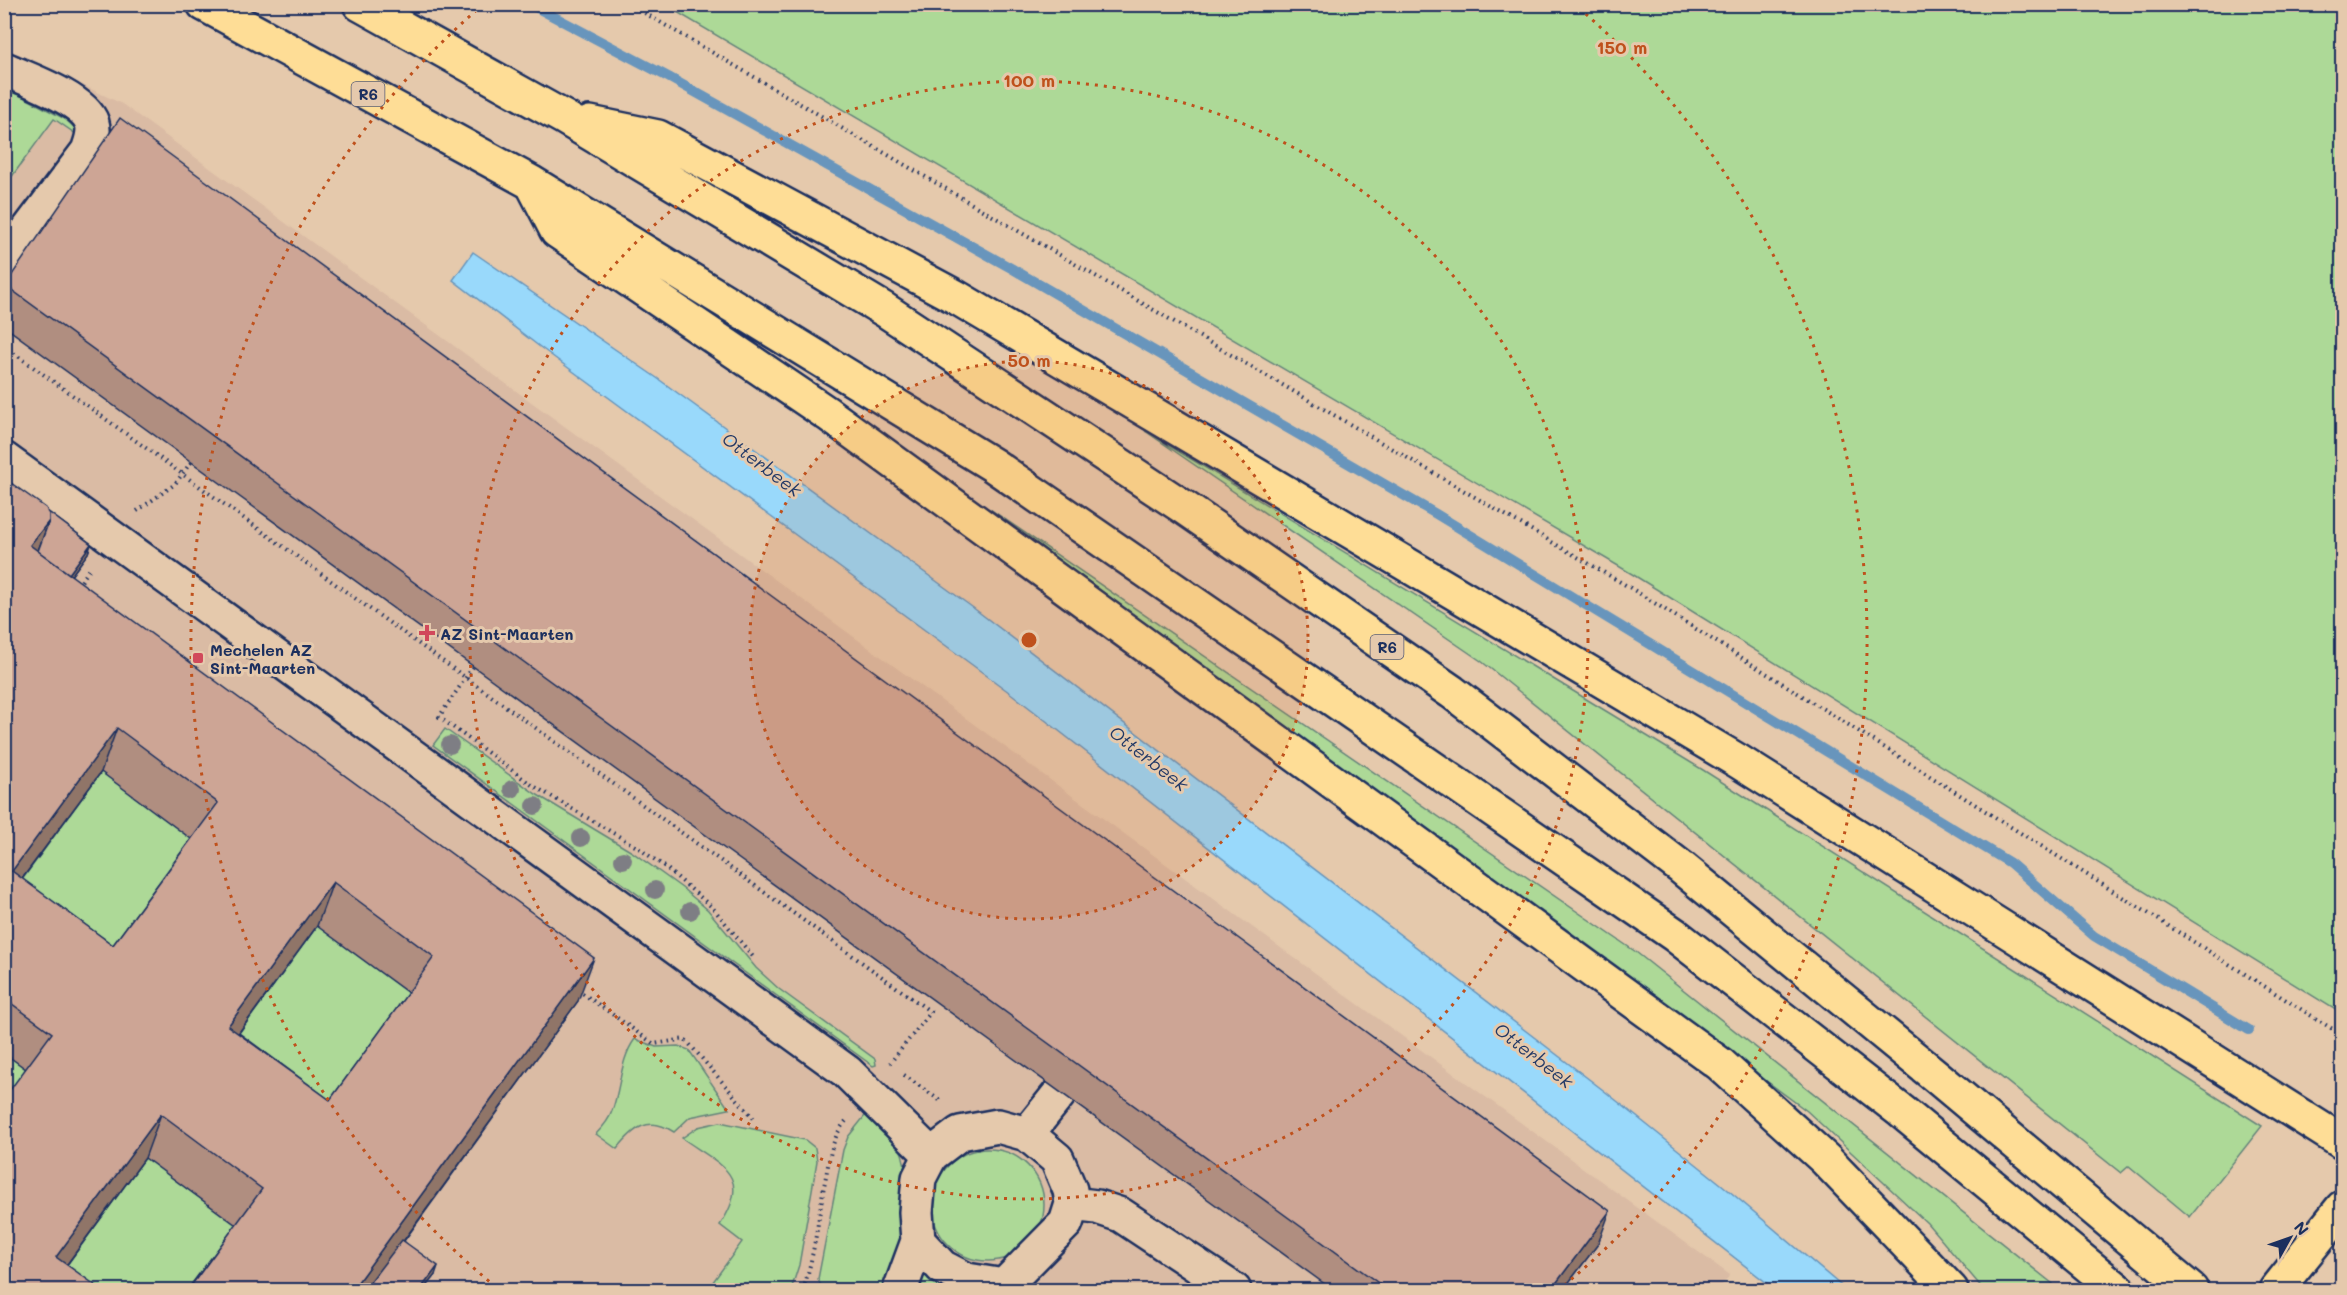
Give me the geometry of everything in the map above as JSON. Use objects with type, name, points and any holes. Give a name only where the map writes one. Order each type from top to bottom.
[{"type":"main road","name":"R6","points":[[204,4],[532,183],[993,465],[1665,929],[1901,1111],[2118,1290]]},
{"type":"main road","name":"R6","points":[[360,4],[565,118],[885,310],[1182,506],[1452,692],[1691,876],[1928,1069],[2191,1290]]},
{"type":"main road","points":[[565,118],[658,138],[956,297],[1738,761],[2343,1142]]},
{"type":"main road","points":[[532,183],[557,231],[828,414],[1720,1064],[1826,1160],[1951,1290]]},
{"type":"main road","points":[[2276,1290],[2343,1208]]},
{"type":"lane","points":[[4,69],[73,102],[85,112],[92,123],[94,136],[88,151],[4,262]]},
{"type":"lane","points":[[4,459],[819,1051],[867,1090],[931,1155]]},
{"type":"lane","points":[[1027,1134],[1059,1094]]},
{"type":"lane","points":[[900,1290],[918,1241],[916,1212],[919,1178],[931,1155],[960,1133],[998,1126],[1027,1134],[1057,1159],[1070,1190],[1072,1204],[1066,1223],[1002,1288],[967,1280],[942,1267],[918,1241]]},
{"type":"lane","points":[[1072,1204],[1097,1207],[1121,1215],[1234,1290]]},
{"type":"path","points":[[628,4],[1629,586],[2343,1035]]},
{"type":"path","points":[[4,346],[931,1012],[889,1064]]},
{"type":"path","points":[[473,667],[439,717],[532,785],[665,867],[713,908],[760,964]]},
{"type":"path","points":[[572,986],[654,1044],[686,1039],[756,1121]]},
{"type":"path","points":[[880,1057],[979,1128]]},
{"type":"path","points":[[803,1290],[809,1270],[831,1151],[838,1131],[860,1106],[867,1090]]},
{"type":"shaded area","name":"AZ Sint-Maarten","points":[[4,47],[122,104],[1730,1275],[1718,1290],[5,1290]]},
{"type":"green space","points":[[665,5],[2342,5],[2342,1014],[1632,574]]},
{"type":"green space","points":[[5,87],[65,119],[77,130],[76,134],[54,119],[5,186]]},
{"type":"green space","points":[[1145,431],[1703,770],[2262,1126],[2190,1217],[2129,1166],[2121,1173],[1481,661]]},
{"type":"green space","points":[[990,509],[1636,952],[2053,1284],[2050,1290],[1984,1290],[1927,1223],[1807,1111]]},
{"type":"green space","points":[[445,729],[536,794],[632,852],[682,888],[708,910],[756,968],[779,989],[875,1059],[876,1065],[873,1066],[433,745]]},
{"type":"green space","points":[[101,772],[202,846],[97,989],[5,903]]},
{"type":"green space","points":[[317,926],[418,1000],[314,1143],[212,1069]]},
{"type":"green space","points":[[635,1039],[656,1047],[678,1046],[689,1050],[729,1109],[690,1117],[674,1132],[657,1125],[642,1126],[629,1135],[617,1149],[596,1134],[611,1114],[626,1055]]},
{"type":"green space","points":[[5,1053],[36,1077],[5,1120]]},
{"type":"green space","points":[[868,1112],[899,1146],[904,1162],[906,1198],[896,1257],[887,1290],[828,1290],[820,1284],[818,1279],[843,1150],[848,1137]]},
{"type":"green space","points":[[720,1122],[805,1140],[815,1148],[817,1161],[799,1265],[791,1290],[707,1290],[742,1242],[720,1225],[730,1208],[734,1194],[733,1182],[728,1172],[720,1164],[682,1138],[698,1127]]},
{"type":"green space","points":[[988,1149],[1009,1154],[1027,1166],[1039,1184],[1044,1205],[1039,1226],[1027,1244],[1009,1256],[988,1261],[967,1256],[949,1244],[937,1226],[932,1205],[937,1184],[949,1166],[967,1154]]},
{"type":"green space","points":[[145,1158],[246,1232],[204,1290],[48,1290]]},
{"type":"green space","points":[[924,1274],[961,1290],[910,1290],[917,1277]]},
{"type":"water","name":"Otterbeek","points":[[473,252],[657,378],[972,607],[1607,1093],[1721,1184],[1846,1290],[1776,1290],[1013,695],[540,347],[453,280]]},
{"type":"building","points":[[120,118],[1610,1211],[1551,1290],[1388,1290],[5,285]]},
{"type":"building","points":[[4,478],[46,508],[49,514],[49,521],[30,545],[594,958],[352,1290],[188,1290],[262,1189],[161,1114],[56,1257],[102,1290],[4,1290],[4,1098],[52,1033],[4,998]],"holes":[[[117,728],[218,803],[113,945],[12,871]],[[333,882],[434,957],[330,1100],[228,1026]]]},
{"type":"building","points":[[47,511],[91,544],[69,574],[38,551],[49,521]]},
{"type":"building","points":[[402,1240],[438,1266],[420,1290],[381,1290],[370,1282]]},
{"type":"waterway","points":[[530,4],[670,78],[1011,268],[1436,514],[2010,863],[2094,936],[2249,1030]]},
{"type":"place","name":"AZ Sint-Maarten","points":[[427,633]]},
{"type":"place","name":"Mechelen AZ Sint-Maarten","points":[[198,658]]}]
